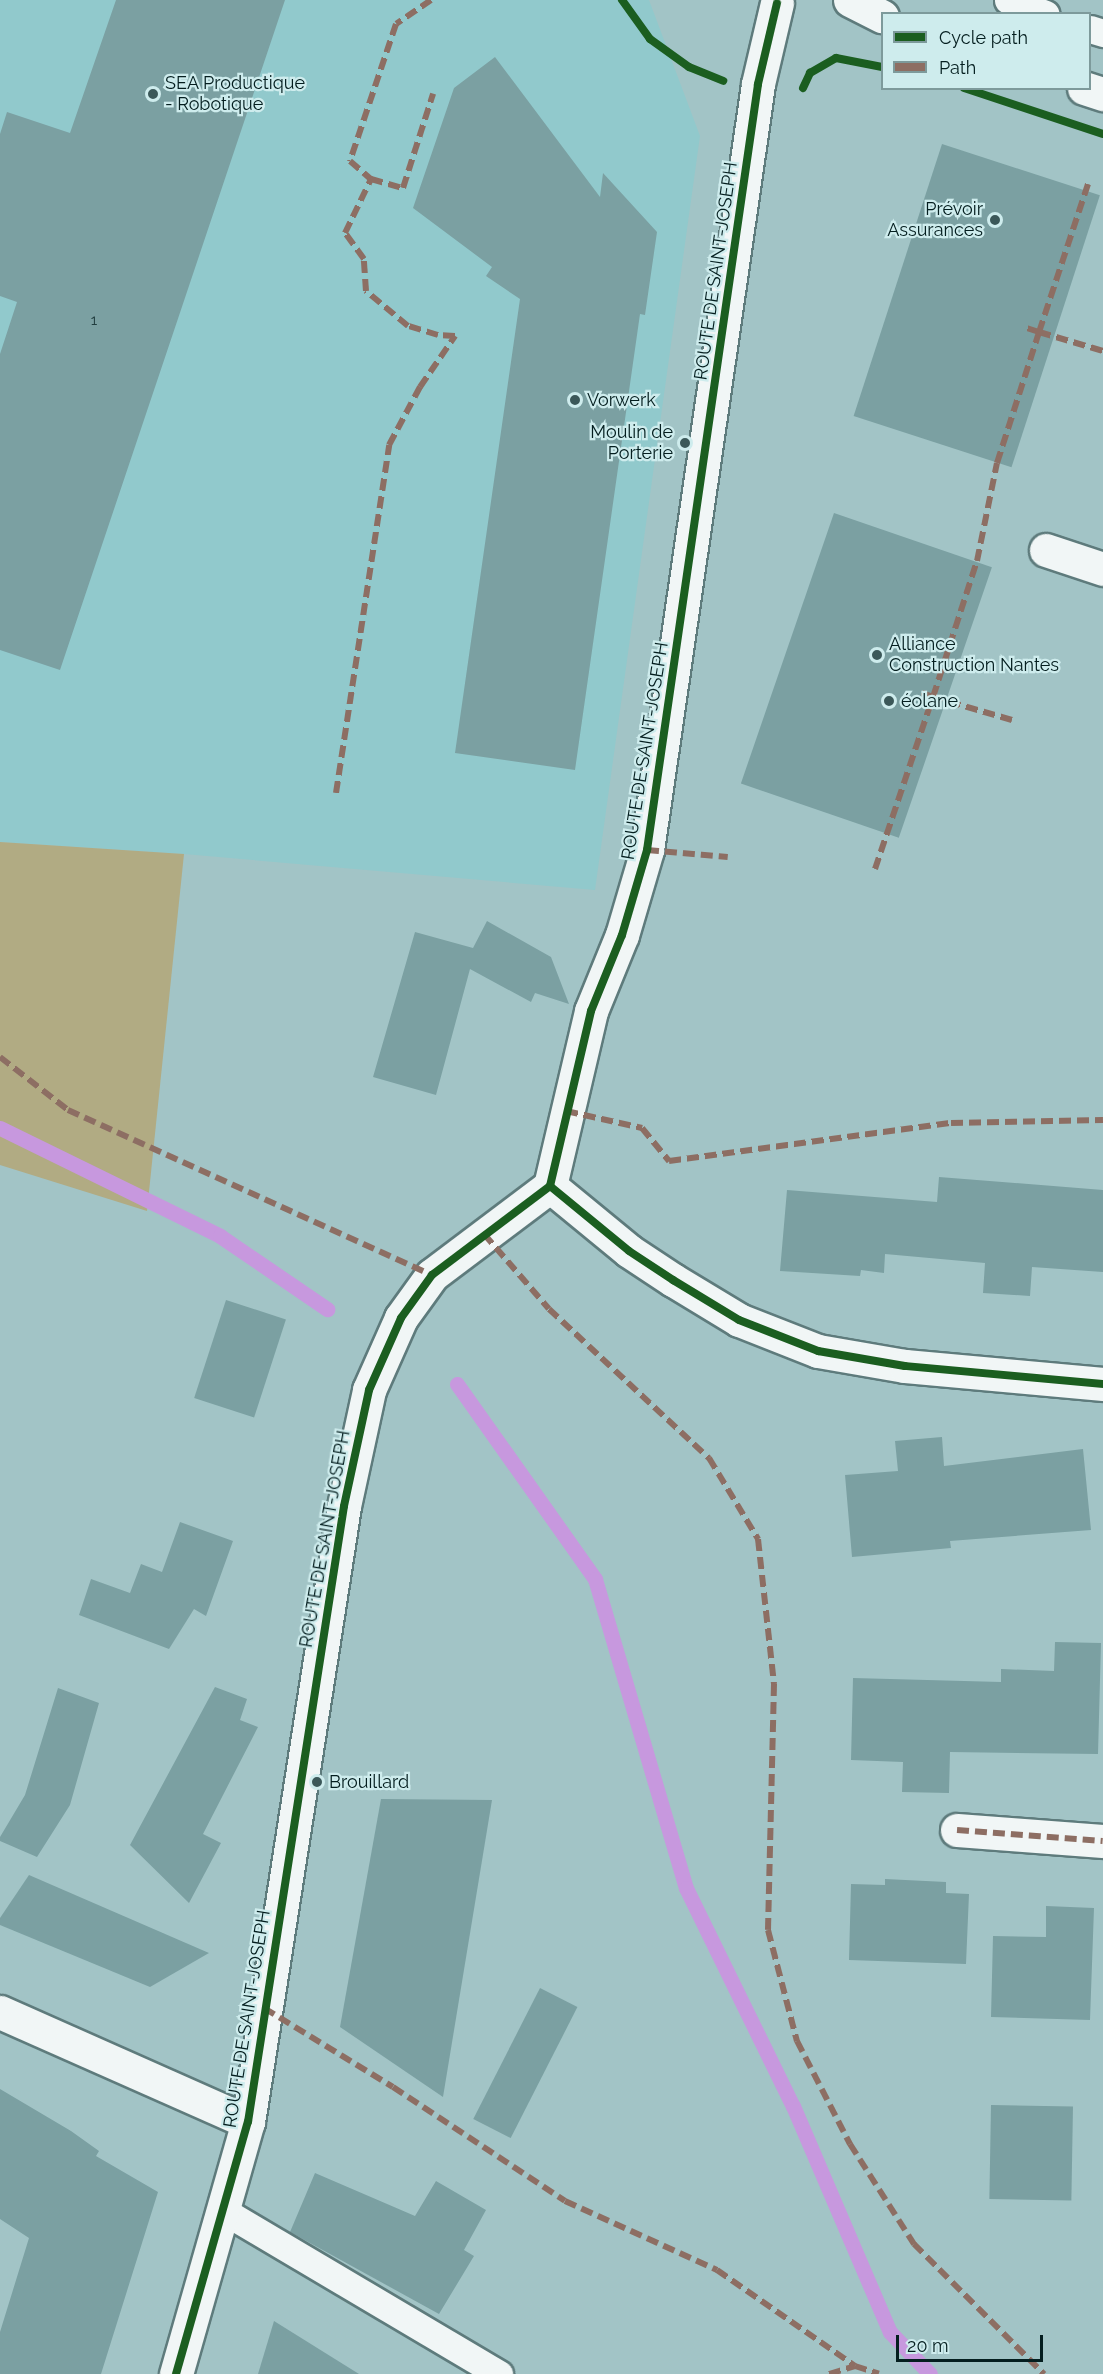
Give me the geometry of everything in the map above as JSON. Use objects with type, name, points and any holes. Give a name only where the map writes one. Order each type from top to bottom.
[{"type":"street","points":[[850,0],[881,16]]},
{"type":"street","name":"ROUTE DE SAINT-JOSEPH","points":[[176,2374],[248,2122],[344,1506],[369,1390],[401,1318],[432,1275],[550,1186],[591,1011],[622,935],[647,850],[758,84],[779,1]]},
{"type":"street","points":[[1046,550],[1103,569]]},
{"type":"street","points":[[550,1186],[629,1251],[673,1280],[739,1320],[818,1351],[904,1366],[1103,1384]]},
{"type":"street","points":[[957,1830],[1103,1841]]},
{"type":"street","points":[[0,2012],[248,2122]]},
{"type":"lane","points":[[1008,0],[1041,12]]},
{"type":"lane","points":[[222,2211],[499,2374]]},
{"type":"shaded area","points":[[0,0],[649,0],[700,136],[595,890],[184,854],[0,842]]},
{"type":"shaded area","points":[[0,842],[184,854],[147,1211],[0,1165]]},
{"type":"building","points":[[116,0],[285,0],[60,670],[0,650],[0,354],[17,302],[0,296],[0,134],[7,112],[70,133]]},
{"type":"building","points":[[495,57],[600,197],[603,173],[657,232],[645,315],[640,314],[575,770],[455,753],[520,299],[486,276],[492,267],[413,208],[454,88]]},
{"type":"building","points":[[942,144],[1100,195],[1011,467],[854,416]]},
{"type":"building","points":[[834,513],[992,567],[899,838],[741,783]]},
{"type":"building","points":[[487,921],[551,957],[569,1004],[535,993],[531,1002],[470,969],[436,1095],[373,1077],[415,932],[473,948]]},
{"type":"building","points":[[939,1177],[1103,1190],[1103,1272],[1032,1267],[1030,1296],[983,1293],[985,1263],[885,1254],[884,1273],[861,1270],[860,1276],[780,1271],[787,1190],[937,1202]]},
{"type":"building","points":[[226,1300],[286,1319],[254,1417],[194,1398]]},
{"type":"building","points":[[942,1437],[944,1466],[1083,1449],[1091,1530],[950,1541],[951,1548],[852,1557],[845,1475],[898,1471],[895,1441]]},
{"type":"building","points":[[180,1522],[233,1541],[206,1616],[194,1609],[169,1649],[79,1615],[91,1579],[130,1593],[141,1564],[162,1572]]},
{"type":"building","points":[[1055,1642],[1101,1643],[1098,1754],[950,1752],[949,1793],[902,1792],[903,1762],[851,1760],[853,1678],[1001,1682],[1001,1669],[1054,1671]]},
{"type":"building","points":[[215,1687],[247,1699],[240,1720],[258,1727],[203,1834],[221,1843],[189,1903],[130,1845]]},
{"type":"building","points":[[58,1688],[99,1703],[70,1805],[37,1857],[0,1841],[0,1837],[25,1795]]},
{"type":"building","points":[[381,1799],[492,1800],[443,2097],[340,2027]]},
{"type":"building","points":[[29,1875],[209,1953],[150,1987],[0,1925],[0,1918]]},
{"type":"building","points":[[885,1879],[946,1882],[946,1893],[969,1894],[966,1964],[849,1960],[851,1884],[885,1885]]},
{"type":"building","points":[[1046,1906],[1094,1908],[1090,2020],[991,2017],[993,1936],[1046,1937]]},
{"type":"building","points":[[540,1988],[577,2007],[511,2138],[473,2119]]},
{"type":"building","points":[[0,2089],[71,2131],[99,2151],[96,2156],[158,2192],[101,2374],[0,2374],[0,2332],[29,2238],[0,2219]]},
{"type":"building","points":[[991,2105],[1073,2106],[1071,2200],[989,2199]]},
{"type":"building","points":[[315,2173],[415,2216],[436,2181],[486,2210],[464,2250],[474,2256],[439,2314],[290,2232]]},
{"type":"building","points":[[274,2321],[359,2374],[258,2374]]},
{"type":"waterway","points":[[0,1128],[220,1236],[327,1309]]},
{"type":"waterway","points":[[457,1384],[595,1579],[686,1888],[793,2106],[890,2332],[930,2374]]},
{"type":"marked path","points":[[431,0],[396,24],[350,161],[371,179],[403,188],[433,94]]},
{"type":"marked path","points":[[336,793],[389,445],[420,387],[455,336],[438,335],[408,326],[366,291],[364,259],[345,233],[371,179]]},
{"type":"marked path","points":[[1088,184],[1039,332],[1103,351]]},
{"type":"marked path","points":[[1012,720],[933,697],[977,561],[997,463],[1039,332],[1027,328]]},
{"type":"marked path","points":[[875,869],[933,697],[920,692]]},
{"type":"marked path","points":[[647,850],[728,857]]},
{"type":"marked path","points":[[0,1057],[68,1110],[432,1275]]},
{"type":"marked path","points":[[566,1111],[642,1128],[669,1161],[951,1123],[1103,1120]]},
{"type":"marked path","points":[[484,1234],[549,1309],[709,1458],[758,1539],[774,1684],[768,1930],[797,2041],[850,2144],[914,2244],[1044,2374]]},
{"type":"marked path","points":[[957,1830],[1103,1841]]},
{"type":"marked path","points":[[264,2008],[393,2087],[565,2201],[717,2270],[855,2366]]},
{"type":"marked path","points":[[829,2374],[855,2366],[879,2374]]},
{"type":"cycle path","points":[[622,0],[650,39],[689,67],[723,81]]},
{"type":"cycle path","points":[[176,2374],[248,2122],[344,1506],[369,1390],[401,1318],[432,1275],[550,1186],[591,1011],[622,935],[647,850],[758,84],[777,3]]},
{"type":"cycle path","points":[[803,88],[810,73],[836,58],[881,67]]},
{"type":"cycle path","points":[[970,90],[1103,134]]},
{"type":"cycle path","points":[[550,1186],[629,1251],[673,1280],[739,1320],[818,1351],[905,1366],[1103,1384]]},
{"type":"place","name":"SEA Productique - Robotique","points":[[153,94]]},
{"type":"place","name":"Prévoir Assurances","points":[[995,220]]},
{"type":"place","name":"Vorwerk","points":[[575,400]]},
{"type":"place","name":"Moulin de Porterie","points":[[685,443]]},
{"type":"place","name":"Alliance Construction Nantes","points":[[877,655]]},
{"type":"place","name":"éolane","points":[[889,701]]},
{"type":"place","name":"Brouillard","points":[[317,1782]]}]
